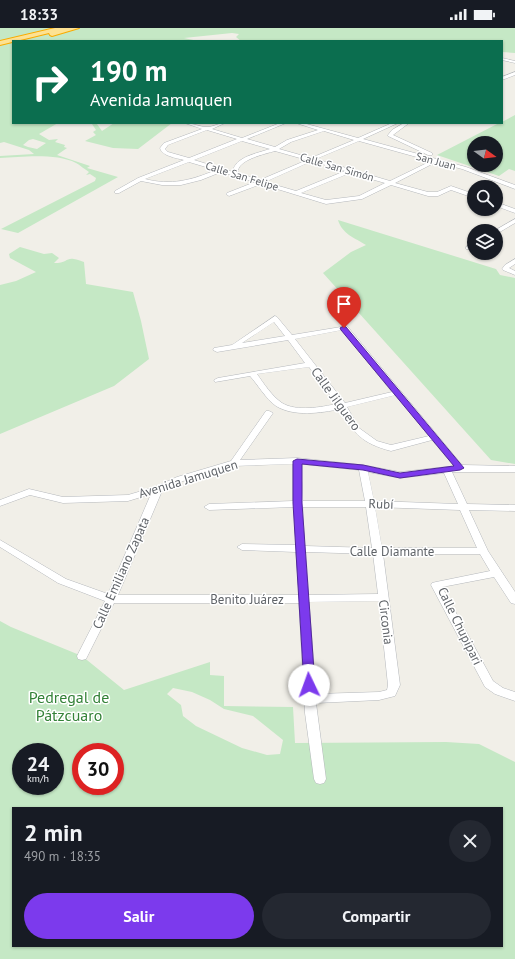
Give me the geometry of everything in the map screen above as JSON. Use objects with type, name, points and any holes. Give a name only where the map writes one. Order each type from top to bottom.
[{"type":"highway","points":[[13,40],[63,28]]},
{"type":"highway","points":[[28,40],[76,28]]},
{"type":"highway","points":[[0,43],[12,40]]},
{"type":"highway","points":[[0,47],[12,44]]},
{"type":"street","points":[[503,59],[515,62]]},
{"type":"street","points":[[503,79],[515,73]]},
{"type":"street","name":"Calle San Simón","points":[[190,124],[390,183],[434,194],[451,188],[467,193]]},
{"type":"street","points":[[206,129],[220,124]]},
{"type":"street","points":[[117,192],[140,179],[281,124]]},
{"type":"street","name":"San Juan","points":[[302,124],[464,168],[515,186]]},
{"type":"street","points":[[229,194],[394,124]]},
{"type":"street","points":[[406,124],[390,135],[419,150],[464,168]]},
{"type":"street","name":"Calle San Felipe","points":[[206,129],[166,144],[162,150],[166,153],[326,202],[360,198],[390,183]]},
{"type":"street","points":[[236,175],[235,170],[237,165],[242,161],[275,149],[289,141],[323,130]]},
{"type":"street","points":[[390,183],[434,160]]},
{"type":"street","points":[[140,179],[157,184],[174,186],[192,182],[220,170]]},
{"type":"street","points":[[296,193],[349,171]]},
{"type":"street","points":[[503,207],[515,211]]},
{"type":"street","points":[[503,228],[515,221]]},
{"type":"street","points":[[515,261],[505,269],[515,273]]},
{"type":"street","name":"Calle Jilguero","points":[[232,347],[275,318],[342,405],[356,429],[374,443],[391,448],[434,437]]},
{"type":"street","points":[[217,350],[344,328],[396,393],[460,468]]},
{"type":"street","points":[[218,380],[311,364]]},
{"type":"street","points":[[252,373],[279,405],[292,410],[308,411],[396,393]]},
{"type":"street","points":[[234,463],[269,413]]},
{"type":"street","points":[[297,461],[298,503],[311,713],[320,779]]},
{"type":"street","name":"Avenida Jamuquen","points":[[0,502],[29,492],[63,500],[128,498],[158,489],[180,479],[234,463],[297,461],[363,468],[400,476],[460,468],[515,469]]},
{"type":"street","name":"Circonia","points":[[310,699],[379,696],[391,693],[394,685],[377,551],[363,468]]},
{"type":"street","points":[[447,470],[484,551],[496,573],[515,600]]},
{"type":"street","name":"Calle Emiliano Zapata","points":[[82,656],[111,599],[158,489]]},
{"type":"street","name":"Rubí","points":[[208,506],[298,503],[515,508]]},
{"type":"street","points":[[0,543],[62,581],[111,599]]},
{"type":"street","name":"Calle Diamante","points":[[242,548],[377,551],[484,551]]},
{"type":"street","name":"Calle Chupipari","points":[[496,573],[436,585],[489,684],[499,691],[515,697]]},
{"type":"street","name":"Benito Juárez","points":[[111,599],[305,599],[383,597]]},
{"type":"green space","points":[[0,28],[515,28],[515,53],[503,52],[503,40],[240,40],[236,37],[239,34],[232,33],[184,38],[193,40],[12,40],[12,124],[56,124],[39,134],[49,140],[58,139],[55,142],[65,145],[64,147],[67,148],[57,155],[90,166],[87,168],[118,177],[18,233],[1,229],[95,181],[96,178],[90,174],[86,175],[89,172],[76,163],[59,158],[39,156],[0,158],[0,156],[34,154],[29,150],[4,142],[0,143]],"holes":[[[33,139],[46,143],[37,149],[28,147],[23,145],[29,140]]]},
{"type":"green space","points":[[515,115],[515,171],[509,169],[499,176],[487,172],[503,172],[503,136],[474,136],[497,124],[503,124],[503,121]]},
{"type":"green space","points":[[92,124],[97,124],[102,131],[112,124],[171,124],[138,149],[113,148],[85,141],[96,135],[93,132],[96,130]]},
{"type":"green space","points":[[467,140],[467,165],[437,155]]},
{"type":"green space","points":[[338,220],[496,269],[500,275],[515,278],[515,464],[491,460],[323,273],[351,252],[366,245],[353,238],[346,232]]},
{"type":"green space","points":[[20,247],[44,254],[52,253],[59,258],[54,263],[63,262],[70,259],[84,262],[86,284],[133,292],[149,359],[114,386],[0,434],[0,285],[16,281],[36,272],[10,258],[9,254]]},
{"type":"green space","name":"Pedregal de Pátzcuaro","points":[[0,621],[11,627],[82,656],[124,690],[210,662],[210,675],[224,676],[224,706],[293,707],[295,743],[446,742],[479,744],[515,762],[515,959],[0,959]],"holes":[[[173,688],[192,692],[210,700],[224,709],[253,716],[283,740],[280,754],[267,755],[242,748],[196,726],[183,716],[181,705],[167,694]]]},
{"type":"route","points":[[309,685],[298,503],[297,461],[363,468],[400,476],[460,468],[396,393],[344,328]]}]
